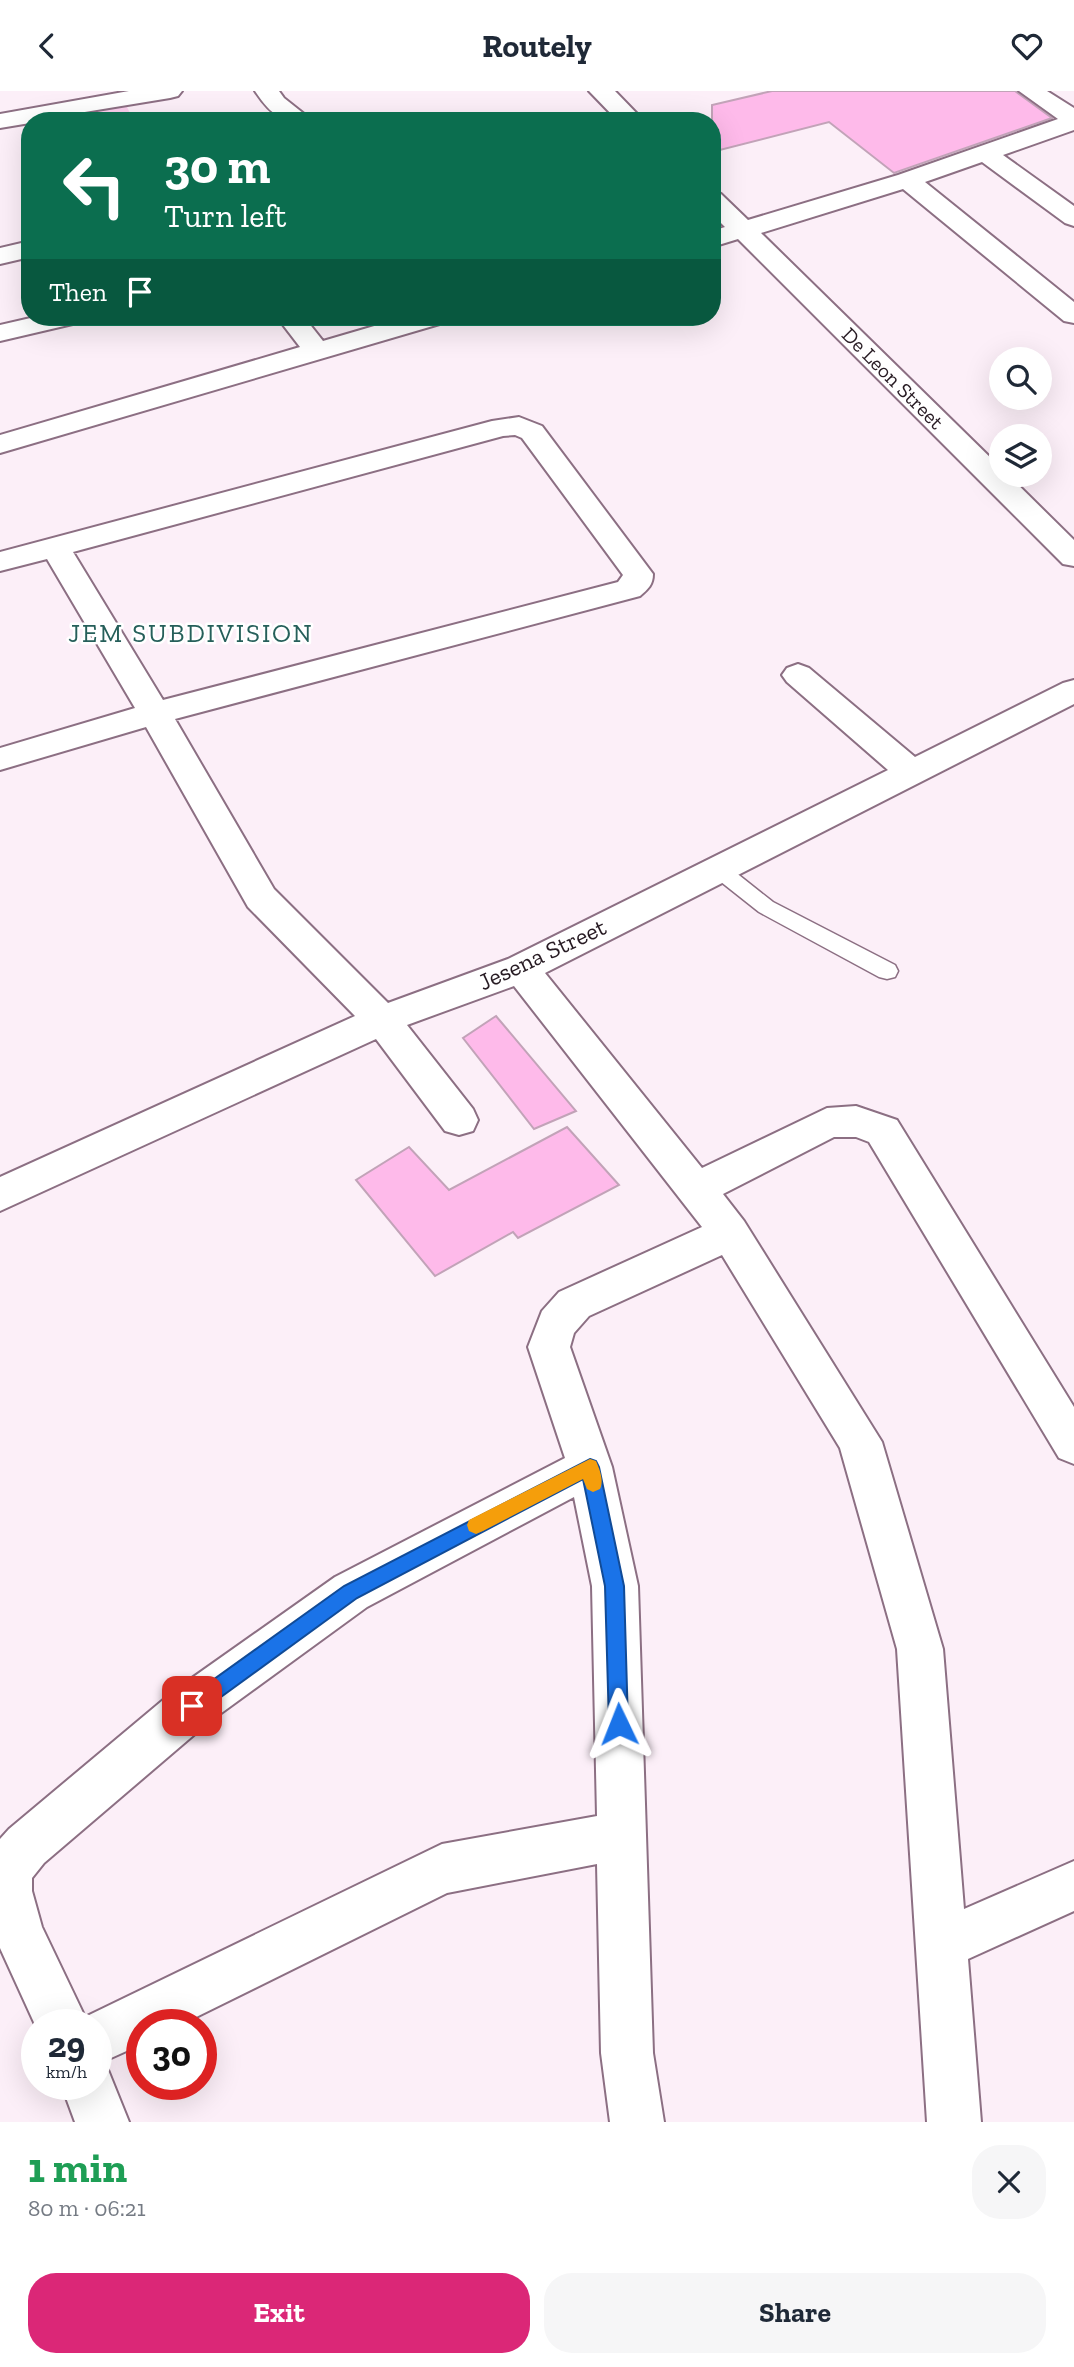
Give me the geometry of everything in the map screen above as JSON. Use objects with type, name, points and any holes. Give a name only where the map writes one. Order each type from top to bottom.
[{"type":"street","points":[[40,112],[170,91]]},
{"type":"street","points":[[267,91],[275,103],[288,112]]},
{"type":"street","points":[[601,91],[623,112]]},
{"type":"street","points":[[1031,91],[1074,121]]},
{"type":"street","points":[[139,98],[148,112]]},
{"type":"street","points":[[0,121],[21,116]]},
{"type":"street","points":[[721,237],[907,180],[1074,121]]},
{"type":"street","points":[[986,154],[1068,207]]},
{"type":"street","points":[[907,180],[1074,315]]},
{"type":"street","name":"De Leon Street","points":[[721,207],[1074,557]]},
{"type":"street","points":[[0,256],[21,251]]},
{"type":"street","points":[[2,333],[30,326]]},
{"type":"street","points":[[297,326],[317,351]]},
{"type":"street","points":[[0,444],[402,326]]},
{"type":"street","points":[[0,562],[502,426],[519,426],[532,432],[638,574],[638,582],[629,589],[155,713],[0,759]]},
{"type":"street","points":[[56,549],[155,713],[261,898],[382,1020],[459,1120]]},
{"type":"street","points":[[798,675],[911,772]]},
{"type":"street","name":"Jesena Street","points":[[0,1195],[382,1020],[520,969],[1074,691]]},
{"type":"street","points":[[520,969],[730,1233],[860,1442],[920,1649],[954,2122]]},
{"type":"street","points":[[696,1189],[827,1123],[847,1119],[864,1121],[883,1131],[1074,1445]]},
{"type":"street","points":[[637,2122],[627,2053],[615,1586],[590,1467],[549,1347],[553,1327],[561,1315],[574,1304],[730,1233]]},
{"type":"street","points":[[55,2009],[6,1902],[7,1877],[15,1858],[35,1837],[192,1706],[351,1592],[590,1467]]},
{"type":"street","points":[[112,2031],[442,1869],[622,1835]]},
{"type":"street","points":[[940,1945],[1074,1886]]},
{"type":"street","points":[[93,2100],[102,2122]]},
{"type":"lane","points":[[718,869],[766,907],[887,971]]},
{"type":"shaded area","points":[[126,105],[130,112],[88,112]]},
{"type":"building","points":[[772,91],[1015,91],[1052,118],[894,173],[829,122],[721,150],[721,112],[712,112],[712,105]]},
{"type":"building","points":[[496,1016],[576,1111],[534,1129],[463,1038]]},
{"type":"building","points":[[567,1127],[619,1185],[518,1238],[513,1232],[435,1276],[356,1180],[409,1147],[449,1190]]},
{"type":"slow traffic","points":[[476,1525],[590,1467],[593,1484]]},
{"type":"district","name":"JEM SUBDIVISION","points":[[191,633]]},
{"type":"route","points":[[192,1706],[351,1592],[590,1467],[615,1586],[619,1724]]}]
